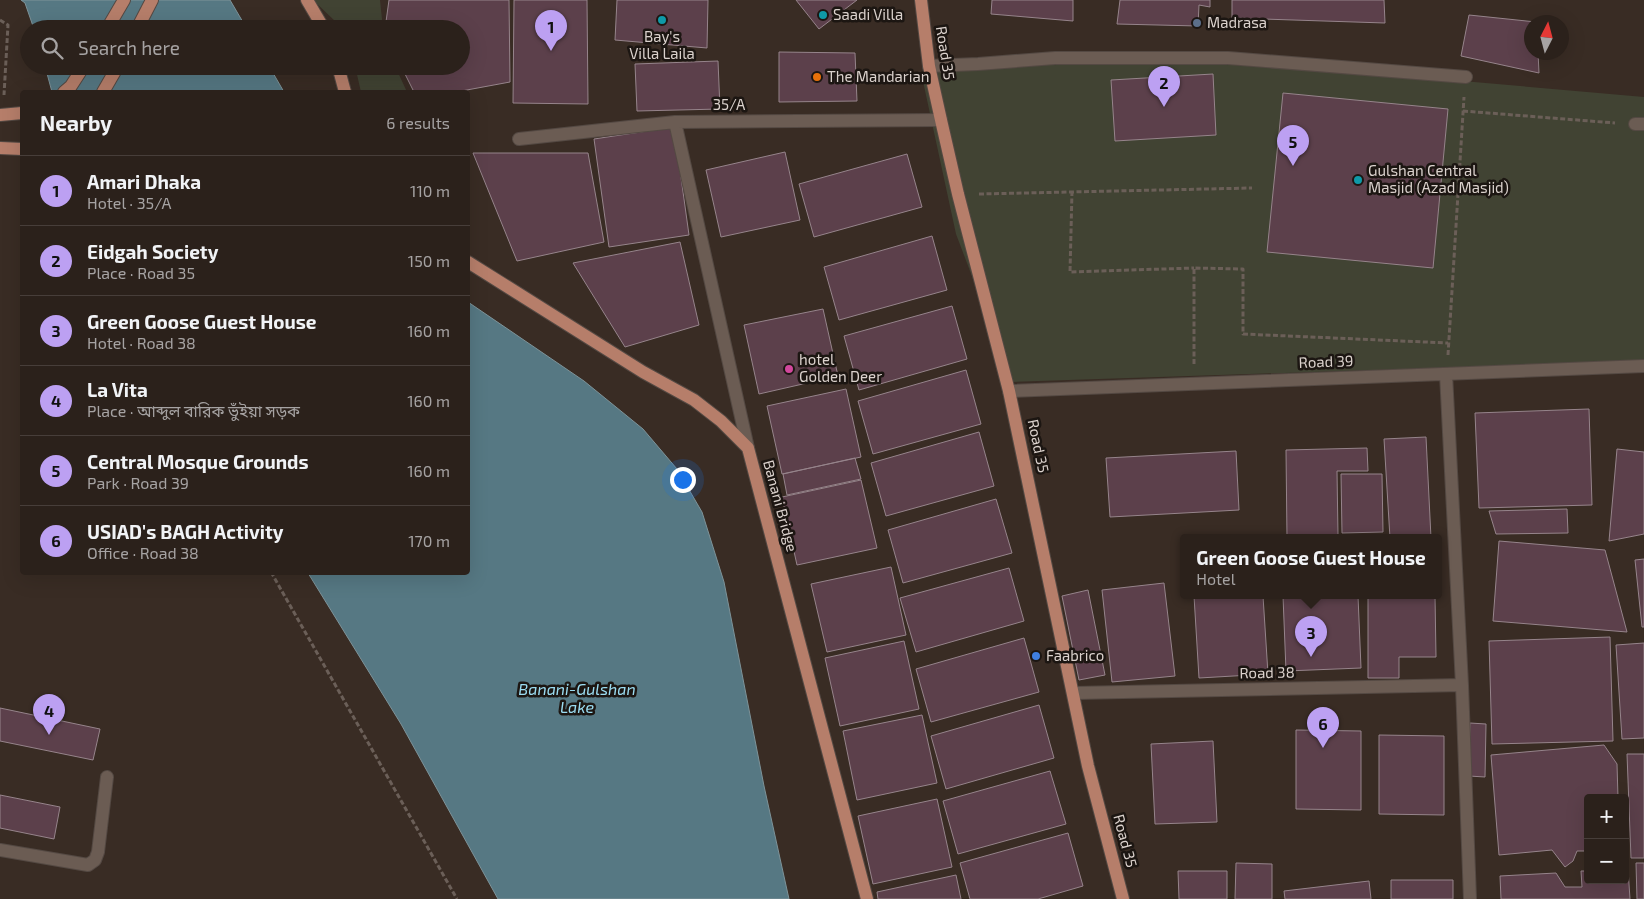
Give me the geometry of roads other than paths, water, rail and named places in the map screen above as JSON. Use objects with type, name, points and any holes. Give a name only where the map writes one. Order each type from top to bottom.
[{"type":"main road","points":[[112,20],[124,0]]},
{"type":"main road","points":[[142,20],[152,0]]},
{"type":"main road","points":[[306,0],[318,20]]},
{"type":"main road","name":"Road 35","points":[[921,0],[929,66],[941,120],[958,194],[1009,391],[1088,766],[1123,899]]},
{"type":"main road","points":[[66,90],[78,75]]},
{"type":"main road","points":[[104,90],[113,75]]},
{"type":"main road","points":[[340,75],[344,90]]},
{"type":"main road","points":[[1,115],[20,113]]},
{"type":"main road","points":[[1,149],[20,149]]},
{"type":"main road","name":"Banani Bridge","points":[[470,263],[635,367],[694,400],[721,421],[748,448],[867,899]]},
{"type":"street","points":[[929,66],[1055,58],[1228,58],[1466,77]]},
{"type":"street","name":"35/A","points":[[519,139],[675,122],[941,120]]},
{"type":"street","points":[[675,122],[748,448]]},
{"type":"street","name":"Road 39","points":[[1009,391],[1644,366]]},
{"type":"street","points":[[1446,374],[1462,685],[1470,899]]},
{"type":"street","name":"Road 38","points":[[1074,693],[1462,685]]},
{"type":"street","points":[[0,850],[88,865],[95,860],[98,852],[107,777]]},
{"type":"water","points":[[21,0],[230,0],[242,20],[31,20],[25,3]]},
{"type":"water","points":[[47,75],[274,75],[283,90],[51,90]]},
{"type":"water","name":"Banani-Gulshan Lake","points":[[470,303],[584,381],[643,429],[677,469],[702,512],[724,582],[764,786],[789,899],[498,899],[401,724],[309,575],[470,575]]},
{"type":"place","name":"Saadi Villa","points":[[823,15]]},
{"type":"place","name":"Bay's Villa Laila","points":[[662,20]]},
{"type":"place","name":"Madrasa","points":[[1197,23]]},
{"type":"place","name":"Amari Dhaka","points":[[551,51]]},
{"type":"place","name":"The Mandarian","points":[[817,77]]},
{"type":"place","name":"Eidgah Society","points":[[1164,107]]},
{"type":"place","name":"Central Mosque Grounds","points":[[1293,166]]},
{"type":"place","name":"Gulshan Central Masjid (Azad Masjid)","points":[[1358,180]]},
{"type":"place","name":"hotel Golden Deer","points":[[789,369]]},
{"type":"place","name":"Faabrico","points":[[1036,656]]},
{"type":"place","name":"Green Goose Guest House","points":[[1311,657]]},
{"type":"place","name":"La Vita","points":[[49,735]]},
{"type":"place","name":"USIAD's BAGH Activity","points":[[1323,748]]}]
